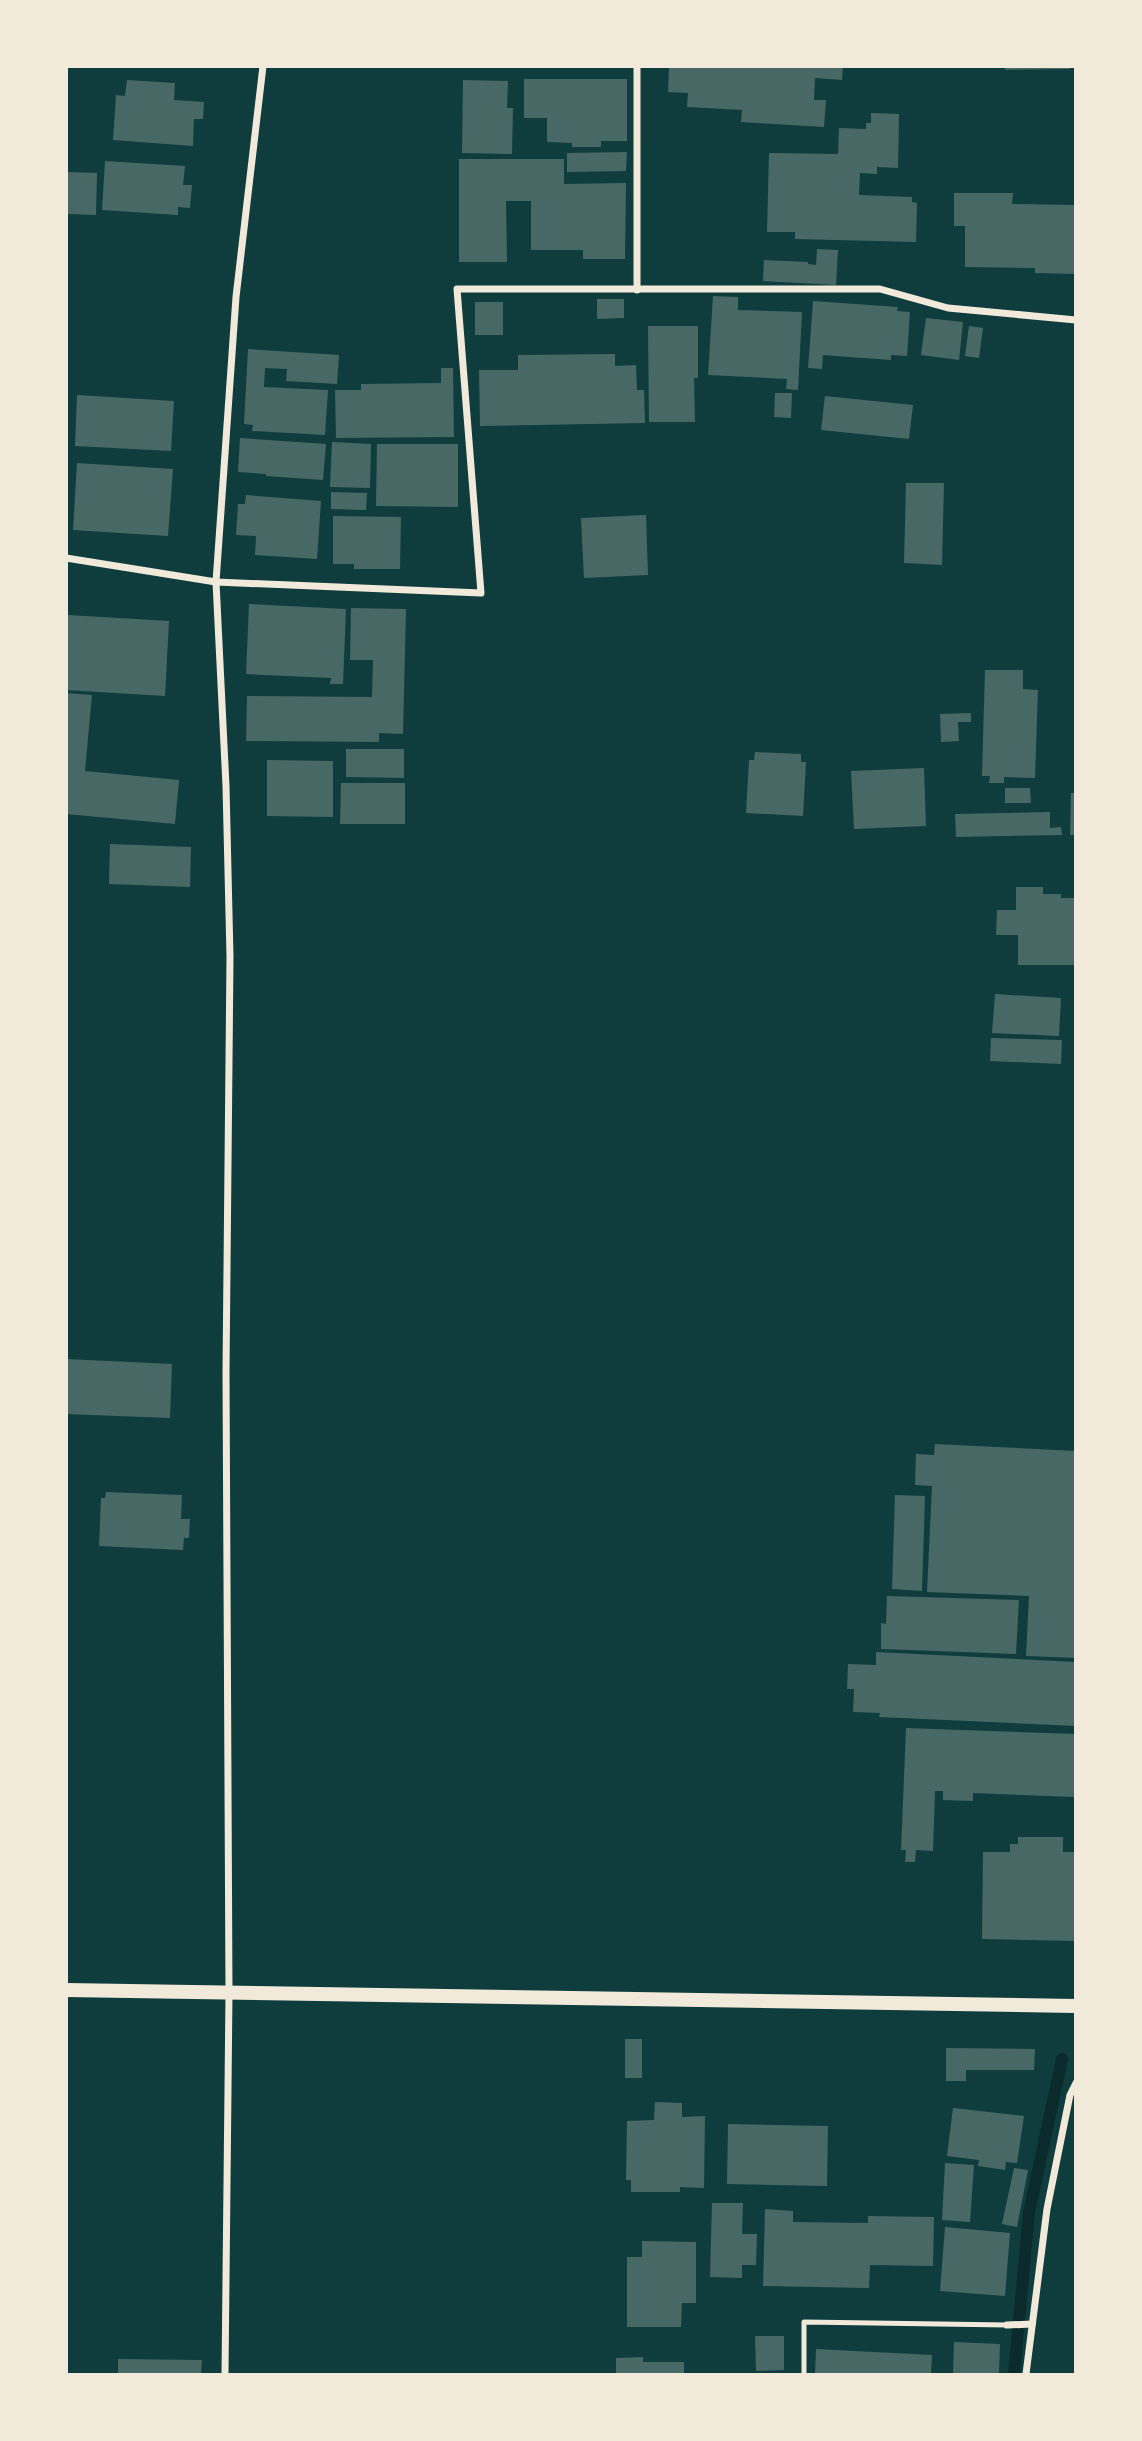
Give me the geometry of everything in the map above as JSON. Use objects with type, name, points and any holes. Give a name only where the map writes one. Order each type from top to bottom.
[{"type":"main road","points":[[66,1990],[1076,2006]]},
{"type":"street","points":[[225,2375],[229,1993],[226,1372],[230,957],[216,582],[236,297],[263,66]]},
{"type":"street","points":[[637,66],[637,290]]},
{"type":"street","points":[[66,558],[216,582],[481,593],[457,289],[880,289],[948,308],[1076,320]]},
{"type":"street","points":[[1026,2375],[1046,2209],[1070,2095],[1076,2083]]},
{"type":"street","points":[[1007,2325],[1032,2324]]},
{"type":"lane","points":[[804,2375],[804,2322],[1007,2325]]},
{"type":"building","points":[[669,66],[843,66],[842,80],[815,78],[814,100],[826,100],[824,127],[741,122],[742,110],[687,107],[688,93],[668,92]]},
{"type":"building","points":[[1005,66],[1070,66],[1070,69],[1005,70]]},
{"type":"building","points":[[524,79],[627,79],[627,141],[601,141],[601,147],[572,147],[572,143],[547,142],[547,118],[524,118]]},
{"type":"building","points":[[127,80],[175,83],[174,100],[204,102],[203,119],[194,119],[193,146],[113,140],[116,95],[125,96]]},
{"type":"building","points":[[463,80],[508,81],[507,108],[513,108],[512,154],[462,153]]},
{"type":"building","points":[[871,113],[899,114],[898,168],[877,167],[877,174],[860,173],[859,195],[912,197],[912,202],[917,203],[916,242],[795,239],[795,232],[767,232],[769,153],[838,154],[839,128],[866,129],[866,123],[871,123]]},
{"type":"building","points":[[627,152],[626,171],[567,172],[567,153]]},
{"type":"building","points":[[459,159],[564,159],[564,184],[626,183],[625,259],[583,259],[583,250],[531,250],[531,201],[506,201],[507,262],[459,262]]},
{"type":"building","points":[[105,161],[185,166],[183,185],[192,185],[190,208],[178,207],[178,215],[102,210]]},
{"type":"building","points":[[66,172],[97,173],[96,215],[66,214]]},
{"type":"building","points":[[954,193],[1013,193],[1012,204],[1075,205],[1075,274],[1035,273],[1035,268],[965,267],[965,226],[954,226]]},
{"type":"building","points":[[817,249],[838,250],[836,285],[763,281],[764,260],[808,262],[816,265]]},
{"type":"building","points":[[713,296],[738,297],[738,310],[802,312],[798,390],[786,389],[787,379],[708,375]]},
{"type":"building","points":[[597,299],[624,299],[624,318],[597,319]]},
{"type":"building","points":[[813,301],[898,307],[897,311],[910,312],[907,356],[891,355],[891,360],[823,355],[822,369],[808,368]]},
{"type":"building","points":[[475,302],[503,302],[503,335],[475,335]]},
{"type":"building","points":[[926,318],[963,322],[959,360],[921,355]]},
{"type":"building","points":[[648,326],[698,326],[698,378],[694,378],[695,422],[649,422]]},
{"type":"building","points":[[969,326],[983,328],[979,358],[965,356]]},
{"type":"building","points":[[248,349],[339,355],[337,384],[286,381],[287,369],[265,368],[264,387],[328,390],[325,435],[252,431],[253,425],[244,424]]},
{"type":"building","points":[[615,354],[615,366],[636,365],[637,390],[644,390],[645,423],[480,426],[479,370],[518,370],[518,355]]},
{"type":"building","points":[[441,368],[453,368],[454,437],[336,438],[335,390],[361,390],[361,384],[441,383]]},
{"type":"building","points":[[775,393],[792,393],[791,418],[774,417]]},
{"type":"building","points":[[77,395],[174,401],[171,451],[75,446]]},
{"type":"building","points":[[825,396],[913,405],[909,439],[821,430]]},
{"type":"building","points":[[240,438],[326,444],[323,480],[238,472]]},
{"type":"building","points":[[332,442],[371,444],[370,488],[330,487]]},
{"type":"building","points":[[377,444],[458,444],[458,507],[376,506]]},
{"type":"building","points":[[77,463],[173,469],[168,536],[73,530]]},
{"type":"building","points":[[906,483],[944,483],[942,565],[904,563]]},
{"type":"building","points":[[331,492],[367,493],[366,510],[331,509]]},
{"type":"building","points":[[246,495],[321,501],[317,559],[255,555],[256,536],[236,535],[238,504],[245,504]]},
{"type":"building","points":[[646,515],[648,575],[584,578],[581,518]]},
{"type":"building","points":[[333,516],[401,517],[400,569],[354,569],[354,564],[333,564]]},
{"type":"building","points":[[249,604],[346,609],[343,684],[330,684],[331,678],[246,674]]},
{"type":"building","points":[[351,608],[406,609],[403,734],[379,733],[379,742],[246,741],[247,696],[372,697],[373,660],[350,660]]},
{"type":"building","points":[[68,615],[169,621],[165,696],[66,690]]},
{"type":"building","points":[[985,670],[1023,670],[1023,689],[1038,690],[1035,778],[1004,777],[1004,783],[989,783],[990,776],[982,776]]},
{"type":"building","points":[[66,693],[92,695],[85,771],[179,780],[175,824],[66,814]]},
{"type":"building","points":[[971,713],[971,722],[958,722],[959,741],[941,742],[940,714]]},
{"type":"building","points":[[346,749],[404,749],[404,778],[346,777]]},
{"type":"building","points":[[755,752],[801,754],[801,762],[806,762],[803,816],[746,813],[749,760],[754,760]]},
{"type":"building","points":[[267,760],[333,761],[333,817],[267,816]]},
{"type":"building","points":[[924,768],[926,826],[854,829],[851,771]]},
{"type":"building","points":[[341,783],[405,783],[405,824],[340,824]]},
{"type":"building","points":[[1005,788],[1030,788],[1031,803],[1005,803]]},
{"type":"building","points":[[1071,793],[1076,793],[1076,835],[1070,835]]},
{"type":"building","points":[[1050,812],[1050,828],[1061,827],[1062,835],[956,837],[955,814]]},
{"type":"building","points":[[110,844],[191,847],[190,887],[109,884]]},
{"type":"building","points":[[1016,887],[1043,887],[1043,894],[1061,894],[1061,898],[1076,898],[1076,965],[1018,965],[1018,935],[996,935],[997,910],[1016,910]]},
{"type":"building","points":[[995,994],[1061,998],[1059,1036],[992,1033]]},
{"type":"building","points":[[991,1038],[1062,1040],[1061,1064],[990,1061]]},
{"type":"building","points":[[66,1359],[172,1364],[170,1418],[66,1414]]},
{"type":"building","points":[[935,1444],[1076,1451],[1076,1658],[1026,1656],[1029,1596],[927,1592],[932,1486],[915,1485],[916,1454],[934,1455]]},
{"type":"building","points":[[106,1492],[182,1495],[181,1519],[190,1519],[189,1538],[184,1538],[183,1550],[99,1546],[101,1498],[105,1498]]},
{"type":"building","points":[[895,1495],[925,1496],[922,1591],[892,1589]]},
{"type":"building","points":[[887,1596],[1019,1600],[1016,1654],[881,1649],[881,1623],[886,1624]]},
{"type":"building","points":[[876,1652],[1076,1662],[1076,1726],[879,1717],[880,1713],[853,1712],[854,1689],[847,1689],[848,1664],[876,1665]]},
{"type":"building","points":[[906,1728],[1076,1734],[1074,1797],[973,1793],[973,1801],[943,1800],[943,1791],[935,1791],[933,1851],[916,1850],[915,1862],[905,1862],[906,1850],[901,1850]]},
{"type":"building","points":[[1018,1837],[1063,1837],[1063,1852],[1076,1852],[1076,1941],[982,1939],[983,1852],[1010,1852],[1010,1844],[1018,1844]]},
{"type":"building","points":[[625,2039],[642,2039],[642,2078],[625,2078]]},
{"type":"building","points":[[946,2048],[1035,2049],[1034,2070],[966,2070],[966,2081],[946,2081]]},
{"type":"building","points":[[655,2102],[682,2103],[682,2117],[705,2116],[704,2188],[680,2187],[680,2192],[631,2192],[631,2180],[626,2180],[627,2121],[654,2120]]},
{"type":"building","points":[[953,2108],[1024,2116],[1017,2163],[1006,2162],[1005,2170],[978,2166],[979,2160],[947,2156]]},
{"type":"building","points":[[728,2124],[828,2126],[827,2186],[727,2184]]},
{"type":"building","points":[[945,2163],[974,2165],[970,2222],[942,2220]]},
{"type":"building","points":[[1014,2168],[1028,2170],[1017,2227],[1002,2224]]},
{"type":"building","points":[[712,2203],[743,2203],[742,2234],[757,2234],[756,2265],[742,2265],[742,2278],[710,2277]]},
{"type":"building","points":[[765,2209],[793,2211],[793,2222],[868,2223],[868,2216],[934,2217],[933,2266],[870,2265],[869,2288],[763,2286]]},
{"type":"building","points":[[945,2227],[1010,2233],[1005,2296],[940,2291]]},
{"type":"building","points":[[642,2241],[696,2242],[696,2303],[682,2303],[681,2327],[627,2327],[627,2257],[642,2257]]},
{"type":"building","points":[[755,2336],[784,2336],[784,2370],[756,2371]]},
{"type":"building","points":[[954,2342],[1000,2344],[999,2374],[953,2374]]},
{"type":"building","points":[[816,2349],[932,2355],[931,2374],[815,2374]]},
{"type":"building","points":[[643,2357],[643,2362],[684,2362],[684,2374],[616,2374],[616,2358]]},
{"type":"building","points":[[118,2359],[202,2360],[201,2374],[118,2374]]},
{"type":"waterway","points":[[1014,2374],[1029,2213],[1062,2059]]}]
